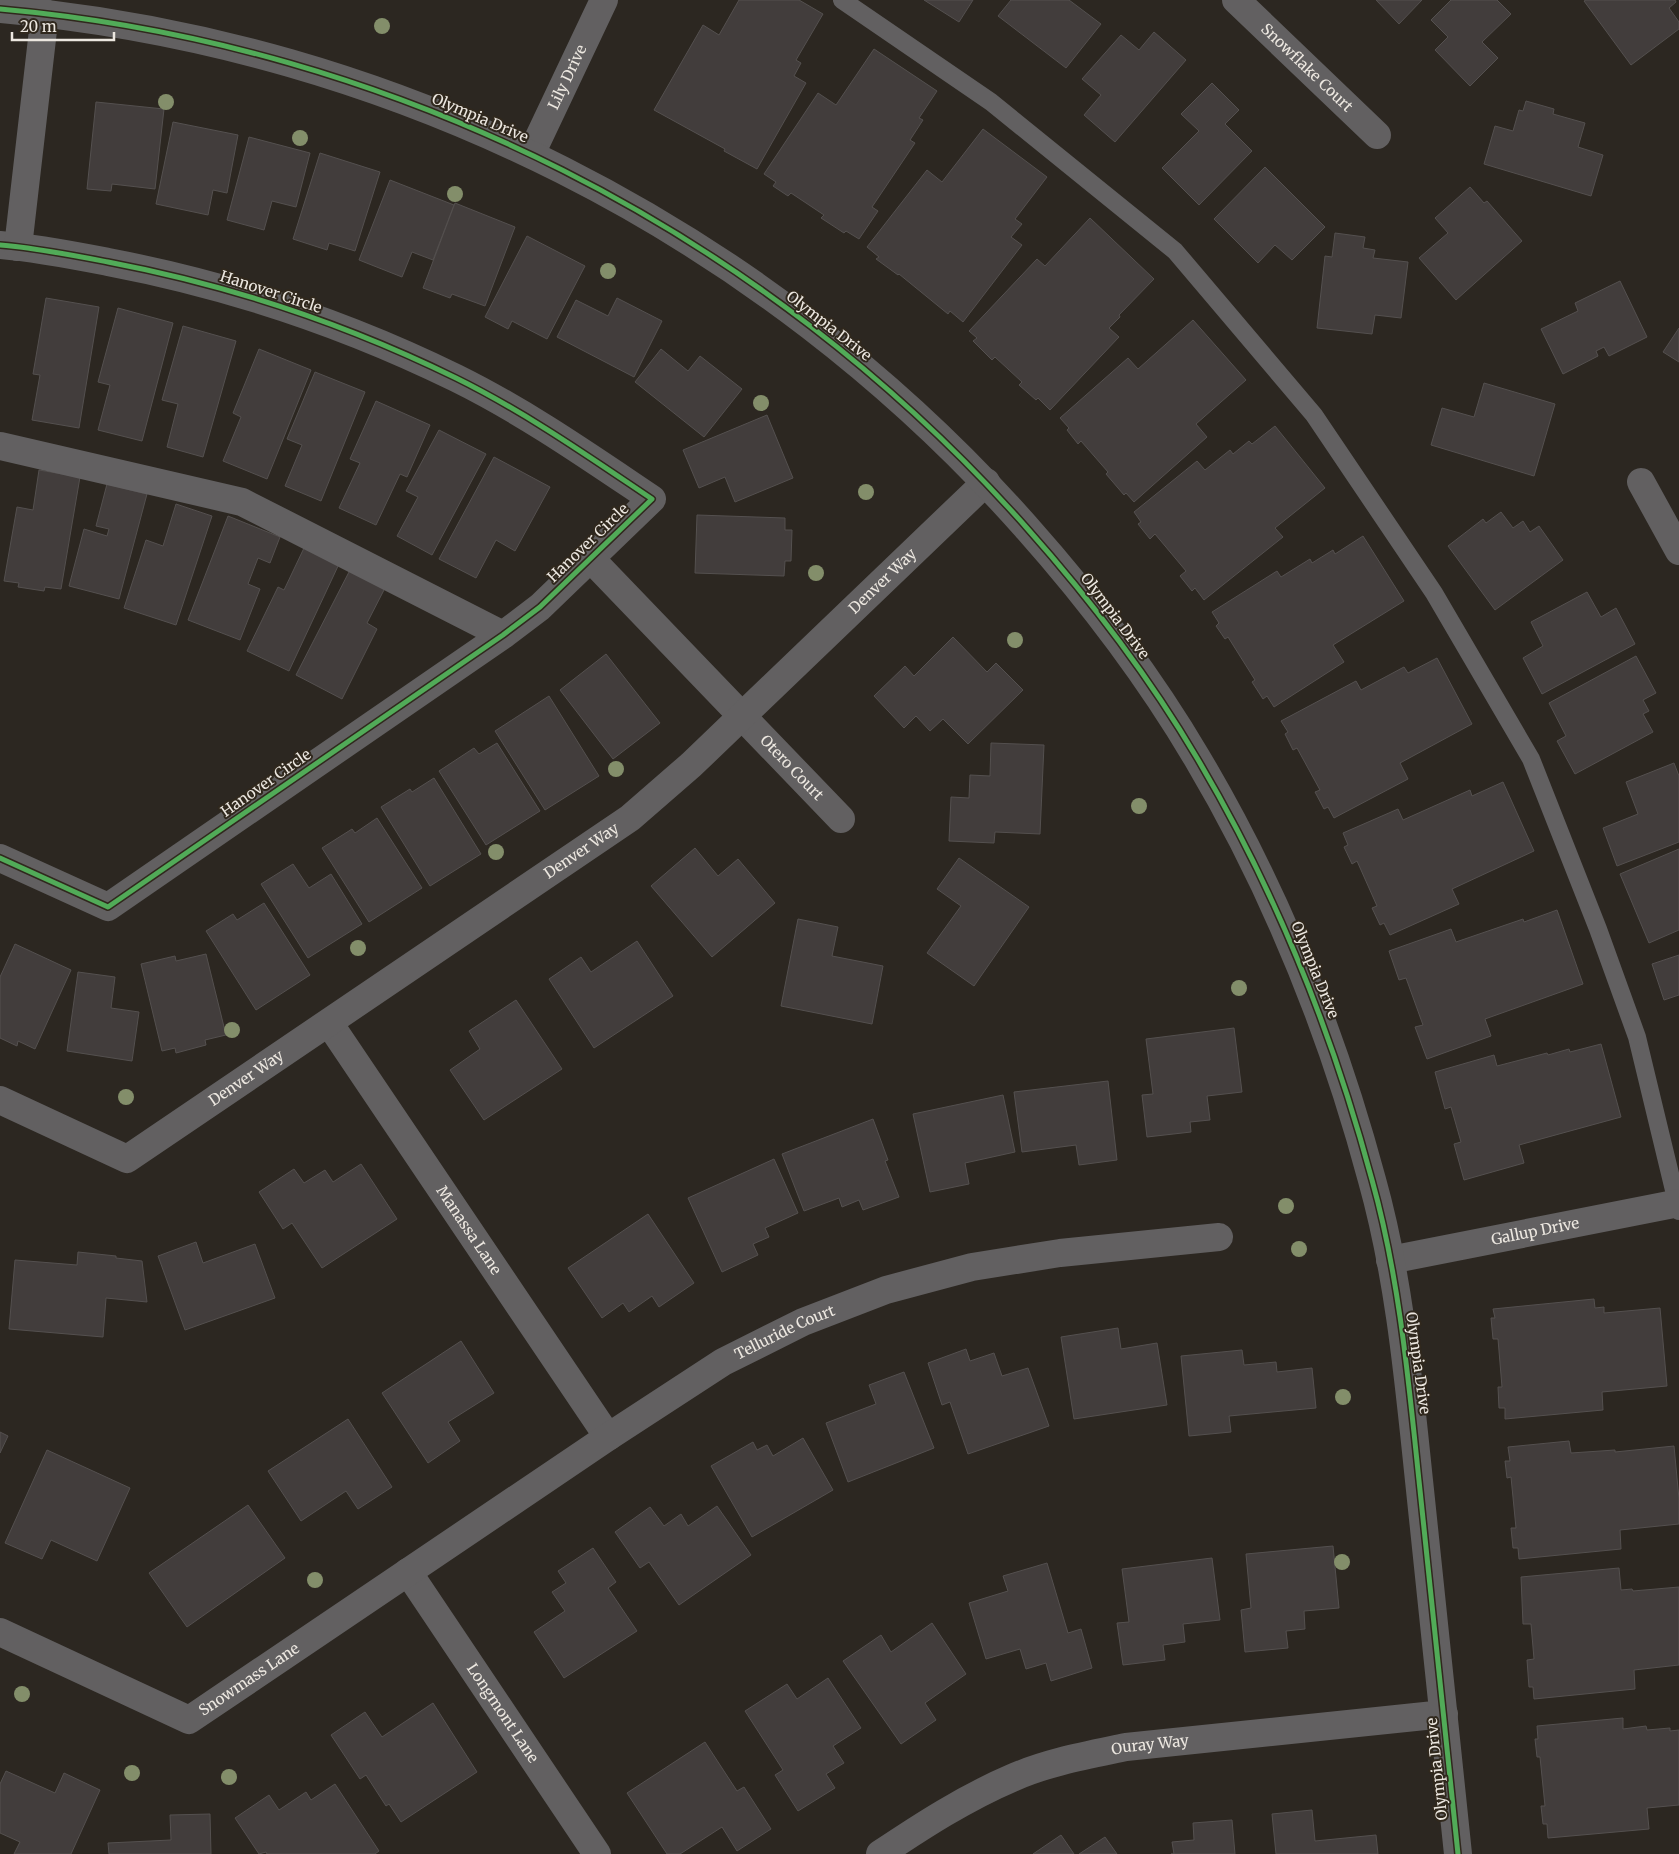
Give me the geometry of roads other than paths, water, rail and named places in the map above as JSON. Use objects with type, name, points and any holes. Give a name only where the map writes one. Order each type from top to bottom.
[{"type":"street","name":"Lily Drive","points":[[531,154],[604,0]]},
{"type":"street","name":"Snowflake Court","points":[[1236,0],[1378,135]]},
{"type":"street","name":"Olympia Drive","points":[[0,9],[45,14],[172,34],[277,59],[406,100],[531,154],[622,201],[716,257],[804,320],[888,388],[986,482],[1071,578],[1137,665],[1196,756],[1249,851],[1295,949],[1334,1051],[1373,1180],[1390,1260],[1408,1372],[1458,1854]]},
{"type":"street","name":"Hanover Circle","points":[[0,858],[108,907],[503,635],[540,606],[652,499],[557,435],[456,378],[351,331],[265,300],[154,270],[63,253],[9,246],[45,14]]},
{"type":"street","points":[[0,446],[242,502],[503,635]]},
{"type":"street","name":"Denver Way","points":[[0,1100],[127,1159],[630,818],[691,765],[986,482]]},
{"type":"street","points":[[1641,482],[1679,551]]},
{"type":"street","name":"Hanover Circle","points":[[590,558],[742,716]]},
{"type":"street","name":"Otero Court","points":[[742,716],[841,820]]},
{"type":"street","name":"Manassa Lane","points":[[329,1023],[608,1437]]},
{"type":"street","name":"Gallup Drive","points":[[1390,1260],[1679,1206]]},
{"type":"street","name":"Telluride Court","points":[[408,1572],[723,1362],[803,1322],[886,1290],[972,1267],[1060,1253],[1219,1237]]},
{"type":"street","name":"Snowmass Lane","points":[[0,1632],[189,1720],[408,1572]]},
{"type":"street","name":"Longmont Lane","points":[[408,1572],[598,1854]]},
{"type":"street","name":"Ouray Way","points":[[885,1853],[960,1802],[1013,1777],[1077,1757],[1126,1747],[1444,1714]]},
{"type":"lane","points":[[842,0],[991,102],[1176,251],[1314,415],[1434,593],[1531,759],[1598,929],[1637,1037],[1679,1206]]}]
